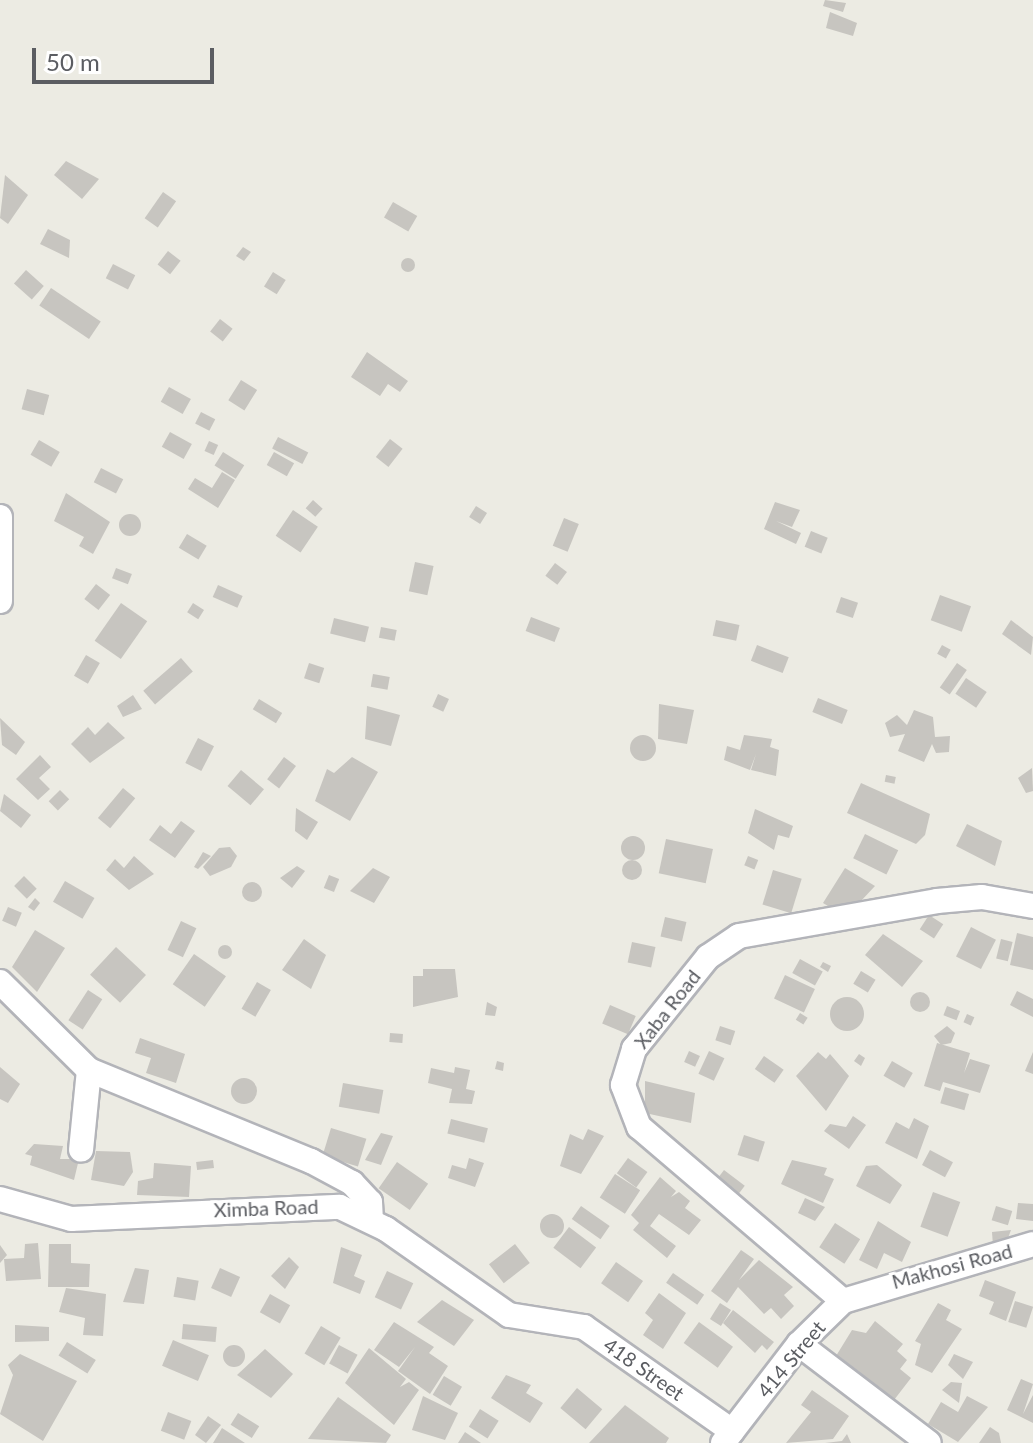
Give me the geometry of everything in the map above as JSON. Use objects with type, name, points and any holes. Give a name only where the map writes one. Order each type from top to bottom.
[{"type":"street","points":[[0,517],[0,601]]},
{"type":"street","name":"Xaba Road","points":[[843,1301],[639,1127],[623,1085],[634,1049],[708,957],[739,936],[937,901],[982,897],[1033,906]]},
{"type":"street","points":[[0,982],[89,1070],[237,1125],[325,1168],[370,1202],[371,1221]]},
{"type":"street","points":[[81,1150],[89,1070]]},
{"type":"street","name":"Ximba Road","points":[[0,1199],[71,1219],[305,1204],[371,1221],[509,1315],[552,1318]]},
{"type":"street","name":"Makhosi Road","points":[[870,1288],[1033,1244]]},
{"type":"street","name":"414 Street","points":[[727,1437],[799,1344],[843,1301],[870,1288]]},
{"type":"street","name":"418 Street","points":[[552,1318],[584,1327],[727,1437]]},
{"type":"street","points":[[799,1344],[929,1443]]},
{"type":"building","points":[[825,0],[846,3],[843,12],[823,6]]},
{"type":"building","points":[[830,12],[857,23],[853,36],[826,28]]},
{"type":"building","points":[[66,161],[99,179],[82,199],[54,175]]},
{"type":"building","points":[[5,175],[28,195],[8,224],[0,218]]},
{"type":"building","points":[[163,192],[176,201],[158,227],[145,218]]},
{"type":"building","points":[[393,202],[417,216],[408,232],[384,218]]},
{"type":"building","points":[[48,229],[70,240],[69,258],[40,244]]},
{"type":"building","points":[[243,247],[251,252],[244,261],[236,256]]},
{"type":"building","points":[[168,251],[181,261],[170,274],[158,264]]},
{"type":"building","points":[[408,258],[415,265],[408,272],[401,265]]},
{"type":"building","points":[[113,264],[135,275],[128,290],[106,278]]},
{"type":"building","points":[[26,270],[44,286],[32,299],[14,283]]},
{"type":"building","points":[[273,272],[286,280],[277,294],[264,286]]},
{"type":"building","points":[[51,288],[101,322],[89,339],[39,305]]},
{"type":"building","points":[[220,319],[233,329],[223,341],[210,332]]},
{"type":"building","points":[[367,352],[408,381],[400,392],[388,384],[380,396],[351,377]]},
{"type":"building","points":[[241,380],[257,390],[244,410],[228,400]]},
{"type":"building","points":[[169,387],[191,399],[183,414],[161,402]]},
{"type":"building","points":[[27,389],[49,395],[44,415],[22,409]]},
{"type":"building","points":[[201,412],[215,419],[209,431],[195,424]]},
{"type":"building","points":[[170,432],[192,444],[184,459],[162,447]]},
{"type":"building","points":[[278,437],[308,452],[302,464],[272,449]]},
{"type":"building","points":[[390,439],[403,449],[388,467],[376,457]]},
{"type":"building","points":[[39,440],[60,452],[51,467],[30,455]]},
{"type":"building","points":[[209,441],[218,445],[214,455],[205,451]]},
{"type":"building","points":[[223,452],[244,465],[236,479],[215,466]]},
{"type":"building","points":[[274,452],[294,463],[287,476],[267,465]]},
{"type":"building","points":[[101,468],[123,479],[116,494],[94,482]]},
{"type":"building","points":[[222,472],[235,480],[218,508],[188,489],[195,478],[212,488]]},
{"type":"building","points":[[66,493],[110,522],[93,554],[79,546],[84,537],[54,521]]},
{"type":"building","points":[[313,500],[323,509],[315,517],[306,508]]},
{"type":"building","points":[[775,502],[800,510],[792,527],[776,521],[801,533],[796,544],[764,529]]},
{"type":"building","points":[[476,506],[487,513],[480,524],[469,517]]},
{"type":"building","points":[[293,510],[318,527],[301,552],[276,536]]},
{"type":"building","points":[[130,514],[138,517],[141,525],[138,533],[130,536],[122,533],[119,525],[122,517]]},
{"type":"building","points":[[564,518],[579,524],[568,552],[553,546]]},
{"type":"building","points":[[811,531],[828,538],[821,554],[805,547]]},
{"type":"building","points":[[187,534],[207,546],[198,560],[179,548]]},
{"type":"building","points":[[415,562],[434,566],[427,595],[409,591]]},
{"type":"building","points":[[555,563],[567,572],[557,585],[545,576]]},
{"type":"building","points":[[116,568],[132,574],[128,584],[112,578]]},
{"type":"building","points":[[96,584],[110,595],[98,610],[84,599]]},
{"type":"building","points":[[218,585],[243,596],[237,608],[213,597]]},
{"type":"building","points":[[940,595],[971,606],[962,632],[931,620]]},
{"type":"building","points":[[841,597],[858,603],[853,618],[836,612]]},
{"type":"building","points":[[121,603],[147,621],[121,659],[95,641]]},
{"type":"building","points":[[193,603],[204,610],[198,619],[187,612]]},
{"type":"building","points":[[531,617],[560,628],[555,642],[526,631]]},
{"type":"building","points":[[334,618],[369,627],[365,642],[330,634]]},
{"type":"building","points":[[716,620],[739,625],[736,641],[713,636]]},
{"type":"building","points":[[1011,620],[1033,637],[1031,655],[1002,634]]},
{"type":"building","points":[[381,627],[397,630],[395,641],[379,638]]},
{"type":"building","points":[[757,645],[789,657],[783,673],[751,661]]},
{"type":"building","points":[[942,645],[951,650],[946,659],[937,654]]},
{"type":"building","points":[[86,655],[100,663],[88,684],[74,676]]},
{"type":"building","points":[[181,658],[193,672],[155,704],[143,691]]},
{"type":"building","points":[[309,663],[324,668],[319,683],[304,678]]},
{"type":"building","points":[[957,663],[967,670],[950,694],[940,688]]},
{"type":"building","points":[[373,674],[390,677],[387,690],[371,687]]},
{"type":"building","points":[[966,678],[987,692],[976,708],[955,694]]},
{"type":"building","points":[[438,694],[449,699],[443,712],[432,707]]},
{"type":"building","points":[[133,695],[142,709],[123,717],[117,706]]},
{"type":"building","points":[[818,698],[848,710],[842,724],[812,712]]},
{"type":"building","points":[[259,699],[282,713],[276,723],[253,709]]},
{"type":"building","points":[[659,704],[694,710],[687,744],[658,739]]},
{"type":"building","points":[[367,706],[400,715],[391,746],[365,739]]},
{"type":"building","points":[[914,710],[933,717],[935,737],[950,736],[949,752],[936,753],[932,744],[924,762],[898,751],[905,734],[890,737],[885,723],[897,715],[907,725]]},
{"type":"building","points":[[0,718],[25,742],[16,755],[2,745]]},
{"type":"building","points":[[108,722],[125,738],[90,763],[71,744],[88,727],[95,735]]},
{"type":"building","points":[[643,735],[652,739],[656,748],[652,757],[643,761],[634,757],[630,748],[634,739]]},
{"type":"building","points":[[744,735],[772,739],[770,747],[779,750],[776,776],[751,770],[756,754],[750,770],[724,760],[727,746],[740,750]]},
{"type":"building","points":[[198,738],[214,746],[201,771],[185,763]]},
{"type":"building","points":[[40,755],[51,767],[39,778],[50,789],[38,800],[16,779]]},
{"type":"building","points":[[284,757],[296,766],[279,788],[267,779]]},
{"type":"building","points":[[352,757],[378,772],[350,821],[315,801],[327,769],[334,773]]},
{"type":"building","points":[[1032,768],[1033,791],[1026,793],[1018,778]]},
{"type":"building","points":[[241,770],[264,789],[250,805],[228,786]]},
{"type":"building","points":[[886,775],[896,777],[894,784],[885,782]]},
{"type":"building","points":[[861,783],[930,814],[925,835],[916,844],[847,813]]},
{"type":"building","points":[[123,788],[135,798],[110,828],[98,818]]},
{"type":"building","points":[[60,790],[69,799],[58,811],[49,801]]},
{"type":"building","points":[[4,794],[31,815],[21,828],[0,811]]},
{"type":"building","points":[[296,808],[318,822],[307,840],[295,831]]},
{"type":"building","points":[[755,809],[793,826],[789,838],[778,835],[774,850],[748,833]]},
{"type":"building","points":[[181,821],[195,831],[175,858],[149,840],[160,825],[171,834]]},
{"type":"building","points":[[967,824],[1002,841],[995,866],[956,846]]},
{"type":"building","points":[[865,834],[898,850],[886,874],[853,858]]},
{"type":"building","points":[[633,836],[641,840],[645,848],[641,856],[633,860],[625,856],[621,848],[625,840]]},
{"type":"building","points":[[666,839],[713,849],[706,883],[659,873]]},
{"type":"building","points":[[230,847],[237,856],[231,867],[210,876],[203,867],[219,848]]},
{"type":"building","points":[[203,852],[211,856],[198,869],[194,867]]},
{"type":"building","points":[[134,856],[154,874],[129,890],[106,870],[115,859],[124,868]]},
{"type":"building","points":[[748,856],[758,860],[754,869],[744,865]]},
{"type":"building","points":[[632,860],[639,863],[642,870],[639,877],[632,880],[625,877],[622,870],[625,863]]},
{"type":"building","points":[[297,866],[305,871],[292,888],[280,878]]},
{"type":"building","points":[[373,868],[390,877],[374,903],[350,891]]},
{"type":"building","points":[[845,868],[875,886],[846,917],[823,903]]},
{"type":"building","points":[[773,870],[802,879],[791,913],[762,904]]},
{"type":"building","points":[[329,875],[339,879],[334,892],[324,888]]},
{"type":"building","points":[[24,876],[37,889],[27,899],[14,886]]},
{"type":"building","points":[[65,881],[94,898],[82,919],[53,902]]},
{"type":"building","points":[[252,882],[259,885],[262,892],[259,899],[252,902],[245,899],[242,892],[245,885]]},
{"type":"building","points":[[35,898],[40,903],[34,911],[28,907]]},
{"type":"building","points":[[8,907],[22,913],[16,927],[2,921]]},
{"type":"building","points":[[929,915],[943,924],[934,939],[920,929]]},
{"type":"building","points":[[665,917],[686,922],[682,941],[661,936]]},
{"type":"building","points":[[181,921],[196,928],[183,957],[167,950]]},
{"type":"building","points":[[971,927],[996,940],[981,969],[956,956]]},
{"type":"building","points":[[35,930],[65,948],[37,992],[12,967]]},
{"type":"building","points":[[1017,933],[1033,937],[1033,970],[1010,965]]},
{"type":"building","points":[[883,934],[923,961],[902,987],[865,955]]},
{"type":"building","points":[[304,939],[326,955],[311,989],[282,970]]},
{"type":"building","points":[[1001,939],[1013,942],[1008,961],[996,958]]},
{"type":"building","points":[[632,942],[655,947],[651,968],[628,963]]},
{"type":"building","points":[[225,945],[232,952],[225,959],[218,952]]},
{"type":"building","points":[[116,947],[146,975],[120,1003],[90,975]]},
{"type":"building","points":[[194,954],[226,976],[205,1007],[173,984]]},
{"type":"building","points":[[800,959],[823,972],[815,986],[792,973]]},
{"type":"building","points":[[823,962],[831,966],[828,972],[820,967]]},
{"type":"building","points":[[423,969],[455,969],[458,997],[413,1007],[413,976],[423,976]]},
{"type":"building","points":[[861,971],[876,980],[868,993],[853,984]]},
{"type":"building","points":[[785,975],[815,989],[804,1013],[774,999]]},
{"type":"building","points":[[257,982],[271,990],[255,1017],[242,1009]]},
{"type":"building","points":[[88,990],[102,999],[83,1029],[68,1020]]},
{"type":"building","points":[[1017,991],[1033,999],[1033,1017],[1010,1005]]},
{"type":"building","points":[[920,992],[927,995],[930,1002],[927,1009],[920,1012],[913,1009],[910,1002],[913,995]]},
{"type":"building","points":[[847,997],[859,1002],[864,1014],[859,1026],[847,1031],[835,1026],[830,1014],[835,1002]]},
{"type":"building","points":[[487,1002],[497,1007],[495,1016],[485,1015]]},
{"type":"building","points":[[610,1005],[636,1016],[628,1034],[602,1023]]},
{"type":"building","points":[[947,1006],[960,1011],[956,1020],[943,1015]]},
{"type":"building","points":[[800,1013],[808,1018],[803,1025],[796,1020]]},
{"type":"building","points":[[967,1014],[974,1017],[971,1025],[963,1022]]},
{"type":"building","points":[[720,1026],[735,1031],[731,1045],[715,1040]]},
{"type":"building","points":[[947,1026],[955,1033],[951,1043],[941,1045],[934,1036]]},
{"type":"building","points":[[390,1033],[403,1034],[402,1043],[389,1042]]},
{"type":"building","points":[[140,1038],[185,1054],[176,1083],[146,1073],[151,1058],[135,1053]]},
{"type":"building","points":[[937,1043],[970,1053],[964,1073],[970,1059],[990,1065],[980,1093],[943,1082],[940,1091],[924,1086]]},
{"type":"building","points":[[689,1051],[700,1056],[695,1067],[684,1062]]},
{"type":"building","points":[[709,1051],[724,1058],[714,1081],[698,1074]]},
{"type":"building","points":[[818,1052],[826,1059],[830,1054],[849,1076],[826,1111],[796,1076]]},
{"type":"building","points":[[1033,1052],[1033,1074],[1025,1071]]},
{"type":"building","points":[[859,1054],[865,1058],[861,1066],[854,1061]]},
{"type":"building","points":[[764,1056],[784,1070],[774,1083],[755,1069]]},
{"type":"building","points":[[497,1061],[504,1063],[503,1071],[495,1069]]},
{"type":"building","points":[[892,1061],[913,1073],[904,1088],[884,1076]]},
{"type":"building","points":[[0,1067],[20,1084],[8,1103],[0,1099]]},
{"type":"building","points":[[455,1067],[470,1070],[466,1089],[475,1091],[472,1104],[449,1103],[452,1089],[428,1083],[431,1068],[454,1073]]},
{"type":"building","points":[[244,1078],[253,1082],[257,1091],[253,1100],[244,1104],[235,1100],[231,1091],[235,1082]]},
{"type":"building","points":[[645,1081],[695,1093],[691,1123],[645,1113]]},
{"type":"building","points":[[343,1083],[383,1090],[379,1114],[339,1107]]},
{"type":"building","points":[[945,1087],[969,1094],[964,1110],[940,1103]]},
{"type":"building","points":[[853,1116],[866,1125],[849,1149],[824,1131],[830,1124],[846,1127]]},
{"type":"building","points":[[914,1118],[929,1126],[917,1159],[885,1143],[896,1122],[909,1129]]},
{"type":"building","points":[[451,1119],[488,1128],[484,1143],[447,1134]]},
{"type":"building","points":[[331,1128],[366,1139],[358,1167],[323,1156]]},
{"type":"building","points":[[588,1129],[604,1136],[581,1174],[560,1166],[570,1134],[583,1140]]},
{"type":"building","points":[[381,1133],[393,1136],[381,1165],[365,1160]]},
{"type":"building","points":[[744,1135],[765,1142],[758,1162],[738,1155]]},
{"type":"building","points":[[34,1144],[63,1146],[60,1159],[79,1159],[74,1180],[30,1165],[32,1156],[25,1154]]},
{"type":"building","points":[[930,1150],[953,1162],[945,1177],[922,1165]]},
{"type":"building","points":[[96,1151],[130,1152],[133,1172],[124,1186],[91,1180]]},
{"type":"building","points":[[469,1158],[484,1163],[475,1187],[448,1178],[452,1165],[466,1169]]},
{"type":"building","points":[[628,1158],[647,1172],[636,1187],[617,1173]]},
{"type":"building","points":[[213,1160],[214,1168],[197,1170],[196,1162]]},
{"type":"building","points":[[792,1160],[827,1168],[824,1175],[834,1179],[823,1203],[781,1184]]},
{"type":"building","points":[[397,1162],[428,1184],[410,1210],[379,1188]]},
{"type":"building","points":[[154,1163],[191,1166],[189,1197],[137,1195],[138,1181],[153,1178]]},
{"type":"building","points":[[877,1165],[902,1185],[890,1204],[856,1186],[866,1166]]},
{"type":"building","points":[[724,1170],[745,1186],[738,1194],[717,1179]]},
{"type":"building","points":[[615,1174],[640,1190],[625,1214],[600,1197]]},
{"type":"building","points":[[660,1177],[676,1191],[671,1197],[679,1192],[690,1201],[685,1208],[701,1220],[689,1235],[659,1214],[650,1226],[676,1246],[667,1258],[633,1230],[639,1223],[631,1215]]},
{"type":"building","points":[[933,1192],[960,1202],[948,1237],[920,1227]]},
{"type":"building","points":[[805,1198],[825,1207],[815,1221],[798,1213]]},
{"type":"building","points":[[1018,1203],[1033,1204],[1033,1221],[1016,1219]]},
{"type":"building","points":[[581,1206],[610,1226],[600,1239],[572,1219]]},
{"type":"building","points":[[996,1206],[1012,1211],[1008,1225],[992,1220]]},
{"type":"building","points":[[552,1214],[561,1217],[564,1226],[561,1235],[552,1238],[543,1235],[540,1226],[543,1217]]},
{"type":"building","points":[[878,1221],[911,1242],[902,1262],[884,1253],[877,1269],[859,1260]]},
{"type":"building","points":[[835,1223],[860,1239],[844,1264],[819,1247]]},
{"type":"building","points":[[569,1227],[596,1247],[581,1268],[553,1248]]},
{"type":"building","points":[[1011,1230],[1005,1246],[993,1246],[992,1232]]},
{"type":"building","points":[[38,1243],[41,1279],[6,1281],[4,1259],[24,1258],[25,1244]]},
{"type":"building","points":[[49,1244],[71,1244],[71,1263],[90,1264],[89,1287],[48,1287]]},
{"type":"building","points":[[515,1244],[530,1263],[504,1283],[489,1264]]},
{"type":"building","points":[[0,1245],[7,1255],[0,1263]]},
{"type":"building","points":[[341,1247],[362,1255],[354,1276],[365,1281],[360,1294],[333,1283]]},
{"type":"building","points":[[741,1250],[754,1259],[739,1280],[759,1260],[793,1287],[784,1295],[794,1306],[781,1319],[771,1308],[764,1314],[738,1287],[727,1303],[711,1291]]},
{"type":"building","points":[[289,1257],[299,1267],[285,1289],[271,1276]]},
{"type":"building","points":[[616,1262],[643,1281],[628,1302],[601,1283]]},
{"type":"building","points":[[135,1268],[149,1270],[144,1304],[123,1302]]},
{"type":"building","points":[[220,1268],[240,1277],[231,1297],[211,1288]]},
{"type":"building","points":[[387,1271],[413,1283],[401,1310],[375,1297]]},
{"type":"building","points":[[673,1273],[704,1295],[697,1305],[666,1283]]},
{"type":"building","points":[[177,1277],[199,1281],[195,1301],[174,1297]]},
{"type":"building","points":[[985,1280],[1016,1292],[1006,1321],[989,1314],[994,1302],[979,1296]]},
{"type":"building","points":[[66,1288],[106,1294],[103,1336],[83,1335],[85,1318],[59,1312]]},
{"type":"building","points":[[659,1293],[686,1313],[663,1349],[643,1335],[653,1320],[645,1313]]},
{"type":"building","points":[[270,1294],[290,1305],[280,1324],[260,1312]]},
{"type":"building","points":[[442,1300],[474,1320],[454,1346],[417,1322]]},
{"type":"building","points":[[1015,1301],[1033,1307],[1026,1328],[1008,1322]]},
{"type":"building","points":[[720,1303],[731,1310],[721,1326],[710,1319]]},
{"type":"building","points":[[938,1303],[951,1310],[946,1320],[962,1329],[932,1373],[915,1365],[921,1344],[915,1341]]},
{"type":"building","points":[[733,1310],[774,1342],[767,1350],[762,1345],[755,1353],[723,1323]]},
{"type":"building","points":[[875,1321],[903,1344],[897,1351],[907,1360],[900,1369],[911,1378],[894,1400],[836,1356],[852,1330],[866,1333]]},
{"type":"building","points":[[394,1322],[434,1347],[429,1353],[448,1366],[430,1394],[398,1371],[415,1347],[399,1367],[374,1350]]},
{"type":"building","points":[[699,1322],[733,1347],[718,1368],[684,1343]]},
{"type":"building","points":[[183,1324],[217,1327],[216,1342],[182,1339]]},
{"type":"building","points":[[15,1325],[49,1327],[49,1341],[15,1342]]},
{"type":"building","points":[[321,1326],[341,1338],[324,1365],[305,1353]]},
{"type":"building","points":[[173,1340],[209,1355],[198,1381],[162,1366]]},
{"type":"building","points":[[67,1342],[96,1360],[87,1374],[59,1356]]},
{"type":"building","points":[[234,1345],[242,1348],[245,1356],[242,1364],[234,1367],[226,1364],[223,1356],[226,1348]]},
{"type":"building","points":[[339,1345],[358,1355],[348,1373],[329,1364]]},
{"type":"building","points":[[369,1348],[406,1379],[400,1387],[409,1382],[419,1390],[394,1425],[345,1383]]},
{"type":"building","points":[[265,1349],[293,1374],[271,1398],[237,1375]]},
{"type":"building","points":[[20,1354],[77,1381],[43,1441],[0,1414],[13,1375],[8,1365]]},
{"type":"building","points":[[954,1354],[973,1362],[963,1379],[948,1365]]},
{"type":"building","points":[[506,1375],[531,1385],[526,1393],[543,1403],[530,1423],[491,1398]]},
{"type":"building","points":[[444,1376],[462,1387],[451,1406],[433,1395]]},
{"type":"building","points":[[1021,1379],[1033,1384],[1023,1414],[1033,1395],[1033,1423],[1007,1410]]},
{"type":"building","points":[[951,1382],[962,1383],[959,1403],[942,1390]]},
{"type":"building","points":[[577,1388],[602,1409],[586,1429],[560,1408]]},
{"type":"building","points":[[812,1390],[849,1416],[833,1439],[786,1443],[811,1412],[801,1405]]},
{"type":"building","points":[[423,1396],[458,1413],[445,1440],[412,1430]]},
{"type":"building","points":[[967,1396],[988,1407],[958,1442],[928,1424],[941,1402],[958,1412]]},
{"type":"building","points":[[338,1397],[391,1435],[386,1443],[308,1439]]},
{"type":"building","points":[[625,1405],[669,1438],[666,1443],[589,1443]]},
{"type":"building","points":[[480,1409],[499,1421],[488,1438],[469,1427]]},
{"type":"building","points":[[168,1412],[191,1421],[184,1440],[161,1431]]},
{"type":"building","points":[[238,1413],[259,1426],[252,1438],[231,1425]]},
{"type":"building","points":[[208,1416],[221,1425],[206,1443],[195,1435]]},
{"type":"building","points":[[990,1427],[999,1433],[1001,1443],[979,1443]]},
{"type":"building","points":[[222,1428],[245,1443],[213,1443]]},
{"type":"building","points":[[465,1432],[481,1443],[458,1443]]},
{"type":"building","points":[[847,1434],[851,1443],[825,1443],[842,1441]]}]
